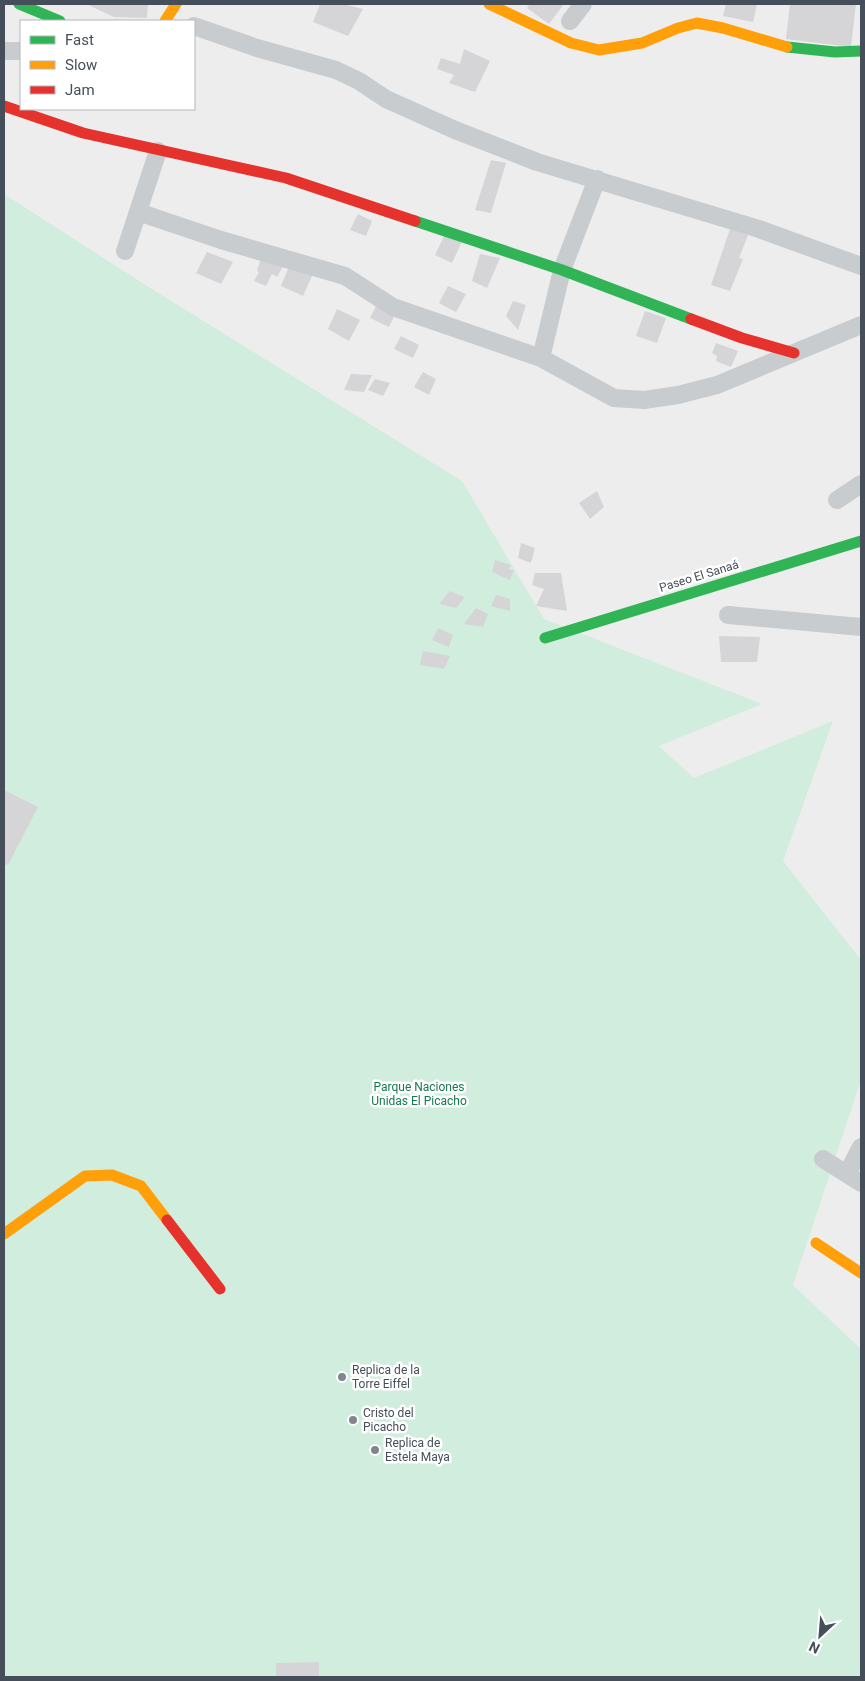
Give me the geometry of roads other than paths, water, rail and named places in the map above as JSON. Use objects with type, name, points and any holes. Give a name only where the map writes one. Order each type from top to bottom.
[{"type":"street","points":[[18,4],[58,20]]},
{"type":"street","points":[[489,4],[571,43],[599,50],[642,43],[678,28],[697,23],[723,28],[790,48],[835,52],[861,51]]},
{"type":"street","points":[[570,21],[582,4]]},
{"type":"street","points":[[195,26],[257,48],[336,70],[360,81],[386,99],[454,130],[561,171],[597,179],[654,199],[756,228],[861,266]]},
{"type":"street","points":[[4,51],[20,52]]},
{"type":"street","points":[[4,106],[83,133],[286,178],[562,270],[742,338],[794,353]]},
{"type":"street","points":[[125,251],[158,151]]},
{"type":"street","points":[[541,358],[562,270],[597,179]]},
{"type":"street","points":[[138,212],[221,240],[345,276],[392,307],[541,358],[614,398],[644,400],[678,395],[718,385],[861,325]]},
{"type":"street","points":[[837,500],[861,484]]},
{"type":"street","name":"Paseo El Sanaá","points":[[545,638],[861,541]]},
{"type":"street","points":[[728,616],[861,627]]},
{"type":"street","points":[[823,1159],[854,1179],[861,1147]]},
{"type":"street","points":[[4,1234],[85,1176],[112,1174],[141,1186],[220,1289]]},
{"type":"street","points":[[816,1243],[861,1273]]},
{"type":"place","name":"Replica de la Torre Eiffel","points":[[342,1377]]},
{"type":"place","name":"Cristo del Picacho","points":[[353,1420]]},
{"type":"place","name":"Replica de Estela Maya","points":[[375,1450]]},
{"type":"park label","name":"Parque Naciones Unidas El Picacho","points":[[419,1094]]}]
